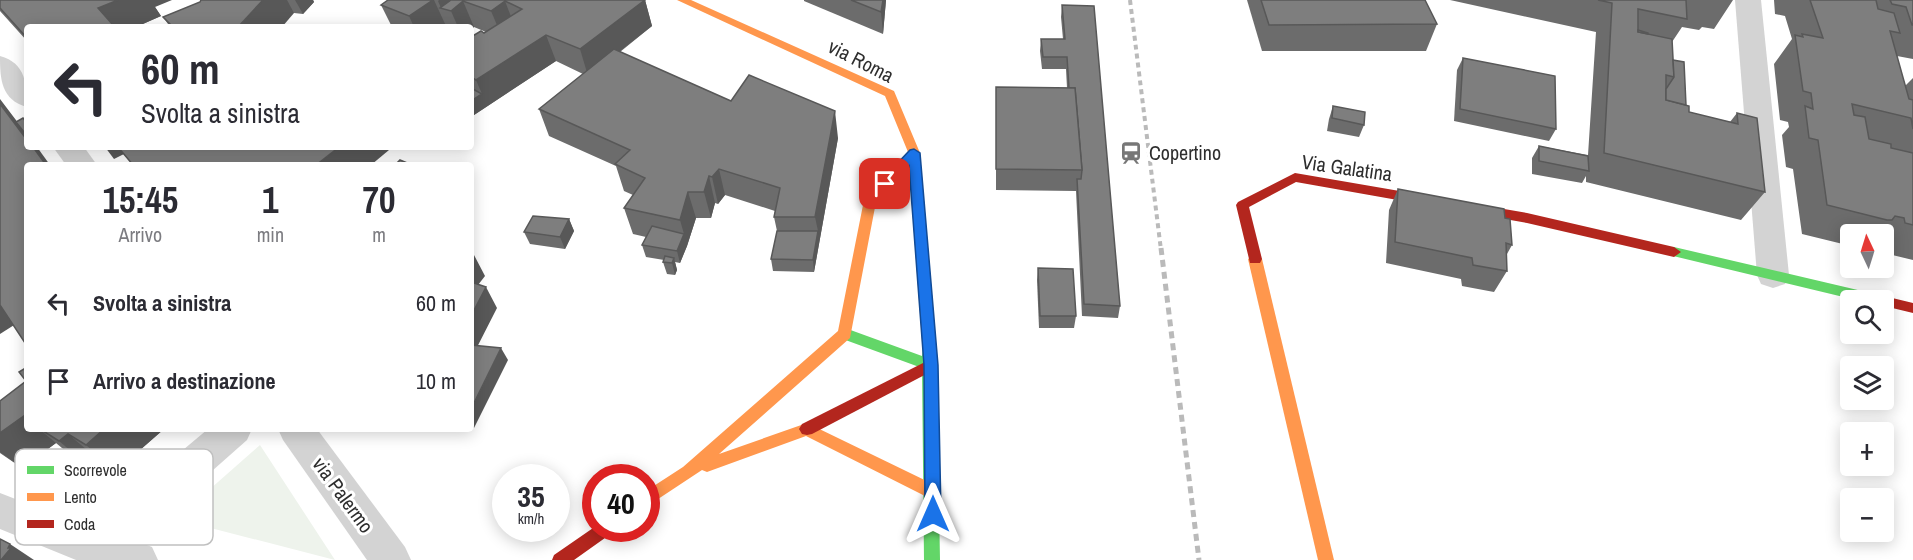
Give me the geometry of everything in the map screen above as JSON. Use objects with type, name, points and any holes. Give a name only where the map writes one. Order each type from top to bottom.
[{"type":"street","name":"via Roma","points":[[682,0],[890,94],[914,153],[931,365],[932,560]]},
{"type":"street","points":[[1748,0],[1773,275]]},
{"type":"street","points":[[0,65],[24,94]]},
{"type":"street","points":[[70,150],[80,162]]},
{"type":"street","points":[[660,491],[688,472],[845,334],[870,200],[914,153]]},
{"type":"street","name":"Via Galatina","points":[[1326,560],[1242,205],[1295,177],[1527,218],[1840,291]]},
{"type":"street","points":[[1894,303],[1913,308]]},
{"type":"street","points":[[845,334],[931,365]]},
{"type":"street","points":[[688,472],[807,429],[931,365]]},
{"type":"street","points":[[807,429],[933,492]]},
{"type":"street","points":[[211,449],[231,432]]},
{"type":"street","name":"via Palermo","points":[[298,432],[391,560]]},
{"type":"street","points":[[0,511],[15,517]]},
{"type":"street","points":[[560,560],[586,542]]},
{"type":"street","points":[[86,545],[138,560]]},
{"type":"street","points":[[96,549],[101,545]]},
{"type":"shaded area","points":[[260,445],[335,560],[213,529],[213,486]]},
{"type":"building","points":[[0,0],[118,0],[98,8],[112,24],[24,24],[24,35],[0,8]]},
{"type":"building","points":[[201,0],[263,0],[241,24],[170,24],[163,17]]},
{"type":"building","points":[[388,0],[433,0],[409,16],[381,5]]},
{"type":"building","points":[[451,0],[645,0],[580,49],[546,35],[476,80],[474,79],[474,35],[481,31],[484,33],[522,9],[505,1],[491,11],[463,1],[451,11],[440,8]]},
{"type":"building","points":[[851,0],[883,0],[881,12]]},
{"type":"building","points":[[1261,0],[1425,0],[1437,24],[1269,25]]},
{"type":"building","points":[[1598,0],[1686,0],[1687,19],[1638,9],[1638,32],[1672,39],[1674,77],[1666,75],[1666,100],[1689,106],[1689,112],[1738,124],[1737,113],[1757,118],[1765,192],[1604,153],[1612,3]]},
{"type":"building","points":[[1810,0],[1876,0],[1878,9],[1894,13],[1900,33],[1890,31],[1909,99],[1913,100],[1913,129],[1911,118],[1852,104],[1854,115],[1865,117],[1869,139],[1891,144],[1891,148],[1913,153],[1913,225],[1905,223],[1904,218],[1895,216],[1892,220],[1887,220],[1827,205],[1818,140],[1809,138],[1805,106],[1813,109],[1811,93],[1803,91],[1795,35],[1823,38]]},
{"type":"building","points":[[1890,0],[1913,0],[1913,25],[1906,7],[1892,4]]},
{"type":"building","points":[[1062,5],[1094,6],[1120,306],[1084,304],[1077,179],[1081,179],[1082,170],[1075,88],[1069,88],[1067,57],[1043,57],[1041,39],[1065,39]]},
{"type":"building","points":[[614,49],[731,101],[749,75],[835,111],[815,217],[774,217],[780,188],[719,169],[712,177],[709,176],[704,192],[688,192],[680,220],[624,208],[645,178],[615,164],[630,150],[539,109]]},
{"type":"building","points":[[1463,58],[1555,76],[1556,129],[1460,109]]},
{"type":"building","points":[[1673,60],[1684,62],[1686,105],[1666,100],[1666,89],[1674,77]]},
{"type":"building","points":[[996,87],[1075,88],[1082,170],[996,169]]},
{"type":"building","points":[[474,90],[482,94],[474,99]]},
{"type":"building","points":[[0,104],[24,136],[24,150],[35,150],[44,162],[24,162],[24,341],[0,305]]},
{"type":"building","points":[[1333,106],[1365,112],[1364,125],[1332,118]]},
{"type":"building","points":[[24,119],[24,132],[16,122]]},
{"type":"building","points":[[1539,146],[1588,156],[1589,171],[1539,161]]},
{"type":"building","points":[[120,150],[335,150],[320,162],[130,162]]},
{"type":"building","points":[[1398,189],[1504,209],[1505,218],[1510,219],[1512,245],[1506,243],[1507,271],[1473,265],[1472,258],[1395,242]]},
{"type":"building","points":[[533,216],[569,219],[560,237],[524,232]]},
{"type":"building","points":[[652,226],[684,234],[677,251],[642,245]]},
{"type":"building","points":[[777,231],[818,231],[813,260],[771,259]]},
{"type":"building","points":[[665,256],[674,258],[672,263],[663,262]]},
{"type":"building","points":[[1038,268],[1073,269],[1076,316],[1040,316]]},
{"type":"building","points":[[474,283],[486,287],[474,310]]},
{"type":"building","points":[[474,345],[501,348],[474,403]]},
{"type":"building","points":[[24,369],[24,378],[19,372]]},
{"type":"building","points":[[24,383],[24,416],[0,433],[0,401]]},
{"type":"building","points":[[45,432],[101,432],[86,445],[68,434],[59,441]]},
{"type":"building","points":[[0,539],[10,544],[8,548],[11,548],[1,560],[0,560]]},
{"type":"railway","points":[[1130,0],[1161,250]]},
{"type":"railway","points":[[1161,248],[1199,560]]},
{"type":"traffic: fast","points":[[1674,252],[1840,291]]},
{"type":"traffic: fast","points":[[845,334],[931,365]]},
{"type":"traffic: fast","points":[[929,342],[932,560]]},
{"type":"traffic: slow","points":[[682,0],[890,94],[914,153],[929,342]]},
{"type":"traffic: slow","points":[[660,491],[688,472],[845,334],[870,200],[914,153]]},
{"type":"traffic: slow","points":[[1255,259],[1326,560]]},
{"type":"traffic: slow","points":[[707,465],[807,429],[933,492]]},
{"type":"traffic: jam","points":[[1255,259],[1242,205],[1295,177],[1527,218],[1674,252]]},
{"type":"traffic: jam","points":[[1894,303],[1913,308]]},
{"type":"traffic: jam","points":[[807,429],[931,365]]},
{"type":"traffic: jam","points":[[560,560],[586,542]]},
{"type":"place","name":"Copertino","points":[[1131,153]]},
{"type":"route","points":[[885,184],[914,153],[931,365],[933,514]]}]
